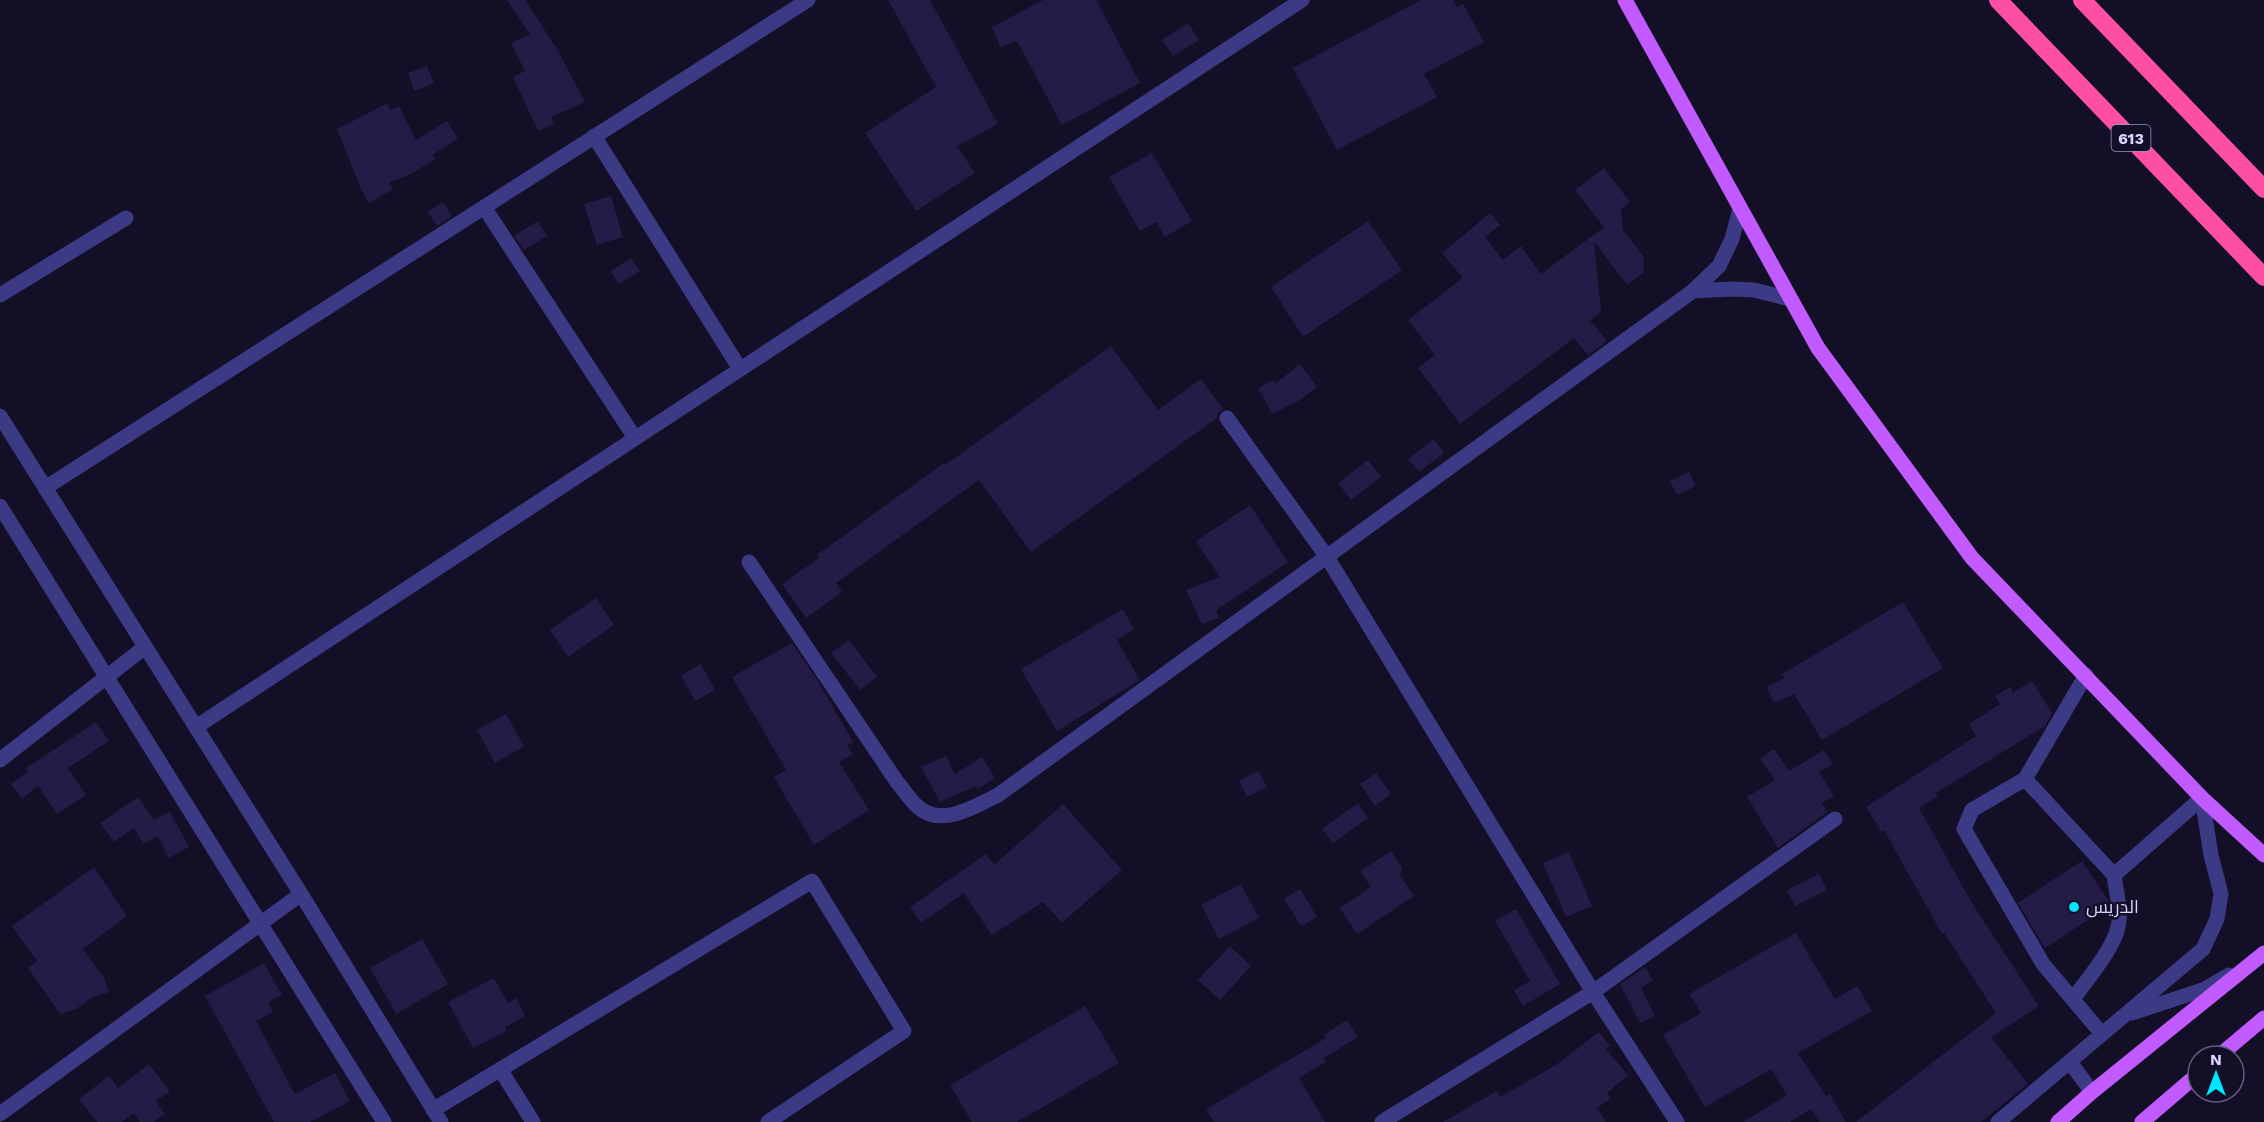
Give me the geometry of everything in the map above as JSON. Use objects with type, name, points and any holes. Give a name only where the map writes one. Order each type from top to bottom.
[{"type":"highway","name":"613","points":[[1998,0],[2264,277]]},
{"type":"highway","points":[[2082,0],[2264,189]]},
{"type":"main road","points":[[1625,0],[1818,348],[1972,558],[2202,798],[2264,855]]},
{"type":"main road","points":[[2058,1122],[2259,956]]},
{"type":"main road","points":[[2233,1044],[2264,1018]]},
{"type":"main road","points":[[2142,1122],[2186,1084]]},
{"type":"street","points":[[45,488],[808,0]]},
{"type":"street","points":[[1272,0],[1281,14]]},
{"type":"street","points":[[195,727],[1302,0]]},
{"type":"street","points":[[594,136],[740,369]]},
{"type":"street","points":[[484,207],[635,438]]},
{"type":"street","points":[[749,562],[897,782],[920,809],[940,816],[966,810],[998,795],[1693,291],[1719,266],[1732,239],[1740,208]]},
{"type":"street","points":[[0,295],[126,218]]},
{"type":"street","points":[[1693,291],[1754,290],[1790,299]]},
{"type":"street","points":[[0,416],[301,894],[437,1116],[500,1069],[812,881],[904,1031],[768,1122]]},
{"type":"street","points":[[1227,418],[1327,557],[1593,992],[1677,1122]]},
{"type":"street","points":[[0,506],[384,1122]]},
{"type":"street","points":[[0,760],[145,647]]},
{"type":"street","points":[[2086,675],[2025,779],[1972,810],[1964,829],[2043,964],[2102,1034]]},
{"type":"street","points":[[2025,779],[2114,875],[2119,927],[2114,940],[2073,999]]},
{"type":"street","points":[[2114,875],[2202,798]]},
{"type":"street","points":[[1998,1122],[2203,949],[2217,919],[2221,894],[2211,855],[2202,798]]},
{"type":"street","points":[[1382,1122],[1593,992],[1835,819]]},
{"type":"street","points":[[0,1114],[301,894]]},
{"type":"street","points":[[2125,1016],[2205,990],[2259,956]]},
{"type":"street","points":[[2070,1062],[2092,1092]]},
{"type":"street","points":[[500,1069],[534,1122]]},
{"type":"building","points":[[507,0],[525,0],[557,49],[585,102],[551,117],[554,124],[538,131],[513,77],[525,71],[511,43],[530,34]]},
{"type":"building","points":[[888,0],[930,0],[998,124],[957,146],[975,173],[916,211],[865,133],[936,87]]},
{"type":"building","points":[[1043,0],[1096,0],[1140,83],[1062,125],[1017,41],[1000,47],[992,27]]},
{"type":"building","points":[[1421,0],[1453,0],[1457,7],[1463,4],[1484,42],[1424,74],[1437,97],[1337,150],[1293,68]]},
{"type":"building","points":[[1188,23],[1199,40],[1173,56],[1162,40]]},
{"type":"building","points":[[427,66],[434,83],[414,91],[408,73]]},
{"type":"building","points":[[388,103],[390,110],[399,106],[416,140],[447,121],[458,139],[432,155],[435,159],[415,172],[389,183],[393,189],[369,203],[337,129]]},
{"type":"building","points":[[1152,153],[1192,221],[1165,237],[1156,222],[1140,231],[1109,177]]},
{"type":"building","points":[[1604,168],[1630,202],[1621,209],[1623,230],[1643,256],[1644,272],[1627,285],[1594,241],[1601,312],[1590,320],[1607,341],[1588,355],[1574,338],[1460,424],[1418,368],[1435,355],[1408,320],[1463,278],[1442,253],[1490,213],[1500,225],[1485,237],[1503,260],[1521,246],[1541,274],[1604,227],[1575,190]]},
{"type":"building","points":[[611,196],[623,237],[597,245],[584,204]]},
{"type":"building","points":[[443,202],[452,216],[437,226],[428,212]]},
{"type":"building","points":[[538,221],[547,236],[524,250],[514,236]]},
{"type":"building","points":[[1368,221],[1402,270],[1303,337],[1271,287]]},
{"type":"building","points":[[631,258],[640,271],[619,284],[611,271]]},
{"type":"building","points":[[1111,346],[1158,410],[1201,379],[1223,409],[1218,413],[1217,418],[1031,552],[979,480],[836,583],[842,592],[806,618],[782,584],[819,558],[817,555],[944,463],[945,465]]},
{"type":"building","points":[[1300,364],[1317,387],[1298,401],[1272,414],[1258,388],[1274,380],[1276,383]]},
{"type":"building","points":[[1434,439],[1444,453],[1419,472],[1408,459]]},
{"type":"building","points":[[1368,460],[1381,477],[1351,500],[1338,483]]},
{"type":"building","points":[[1689,472],[1696,486],[1677,495],[1670,481]]},
{"type":"building","points":[[1250,505],[1288,562],[1216,610],[1219,618],[1202,624],[1186,590],[1220,577],[1196,541]]},
{"type":"building","points":[[596,598],[614,625],[568,657],[550,630]]},
{"type":"building","points":[[1903,602],[1943,668],[1822,740],[1794,694],[1774,703],[1767,687],[1785,678],[1782,674]]},
{"type":"building","points":[[1123,609],[1134,629],[1117,640],[1140,680],[1057,731],[1021,669]]},
{"type":"building","points":[[849,640],[877,677],[860,690],[831,653]]},
{"type":"building","points":[[792,643],[818,681],[853,742],[847,745],[853,754],[839,762],[869,810],[814,845],[774,777],[786,770],[732,677]]},
{"type":"building","points":[[701,664],[715,690],[695,701],[681,675]]},
{"type":"building","points":[[2032,681],[2052,713],[2045,726],[1936,793],[1938,796],[1919,808],[1972,903],[2039,1006],[1991,1037],[2028,1084],[1981,1122],[1856,1122],[1996,1013],[1944,933],[1942,934],[1884,830],[1881,832],[1866,807],[1976,736],[1969,724],[2000,704],[1995,696],[2010,687],[2013,693]]},
{"type":"building","points":[[506,714],[524,746],[495,763],[477,730]]},
{"type":"building","points":[[96,722],[109,741],[68,768],[86,795],[57,814],[38,786],[22,799],[11,784],[28,771],[26,768]]},
{"type":"building","points":[[1774,749],[1789,771],[1824,750],[1833,764],[1819,772],[1834,796],[1822,803],[1827,812],[1778,848],[1747,797],[1775,780],[1760,759]]},
{"type":"building","points":[[946,756],[955,774],[982,757],[995,778],[978,789],[976,786],[940,802],[921,767]]},
{"type":"building","points":[[1258,771],[1267,787],[1247,797],[1239,781]]},
{"type":"building","points":[[1376,773],[1391,794],[1375,806],[1360,784]]},
{"type":"building","points":[[138,797],[154,820],[170,812],[189,847],[169,858],[158,836],[143,844],[134,828],[114,842],[100,823]]},
{"type":"building","points":[[1358,803],[1368,818],[1333,843],[1322,829]]},
{"type":"building","points":[[1063,804],[1122,870],[1062,923],[1043,902],[992,935],[964,893],[921,923],[910,907],[986,854],[994,865]]},
{"type":"building","points":[[1391,851],[1402,868],[1400,875],[1414,896],[1357,934],[1340,908],[1371,887],[1360,871]]},
{"type":"building","points":[[1569,852],[1592,906],[1566,917],[1543,863]]},
{"type":"building","points":[[2082,861],[2108,900],[2109,906],[2045,948],[2018,903]]},
{"type":"building","points":[[94,867],[127,916],[83,949],[104,978],[109,992],[93,997],[76,1009],[60,1014],[28,968],[37,961],[12,926]]},
{"type":"building","points":[[1819,874],[1827,890],[1795,906],[1787,890]]},
{"type":"building","points":[[1241,884],[1259,918],[1219,939],[1201,905]]},
{"type":"building","points":[[1300,889],[1317,917],[1301,926],[1284,899]]},
{"type":"building","points":[[1516,909],[1560,984],[1523,1006],[1514,990],[1530,981],[1495,921]]},
{"type":"building","points":[[1796,933],[1835,999],[1857,986],[1872,1011],[1798,1053],[1826,1096],[1830,1094],[1846,1122],[1819,1122],[1811,1109],[1790,1122],[1743,1122],[1787,1095],[1771,1069],[1705,1107],[1663,1035],[1701,1013],[1689,994]]},
{"type":"building","points":[[422,939],[448,984],[396,1014],[370,968]]},
{"type":"building","points":[[1230,946],[1251,966],[1220,1000],[1198,980]]},
{"type":"building","points":[[264,963],[282,995],[268,1002],[273,1012],[256,1021],[295,1094],[335,1073],[350,1101],[310,1122],[274,1122],[205,996]]},
{"type":"building","points":[[1645,967],[1653,981],[1641,987],[1655,1016],[1640,1023],[1620,984]]},
{"type":"building","points":[[494,978],[508,1003],[516,998],[525,1016],[505,1027],[506,1031],[473,1048],[448,1002]]},
{"type":"building","points":[[1085,1006],[1119,1063],[1017,1122],[972,1122],[950,1085]]},
{"type":"building","points":[[1347,1020],[1358,1037],[1324,1058],[1326,1062],[1299,1078],[1325,1122],[1214,1122],[1206,1109],[1326,1038],[1324,1035]]},
{"type":"building","points":[[1599,1032],[1610,1046],[1606,1049],[1628,1075],[1607,1093],[1610,1099],[1597,1108],[1606,1122],[1443,1122],[1497,1091],[1500,1097],[1556,1065]]},
{"type":"building","points":[[149,1064],[170,1091],[156,1101],[165,1114],[154,1122],[140,1122],[134,1113],[122,1122],[97,1122],[79,1099],[109,1076],[118,1088]]},
{"type":"place","name":"الدريس","points":[[2074,907]]}]
